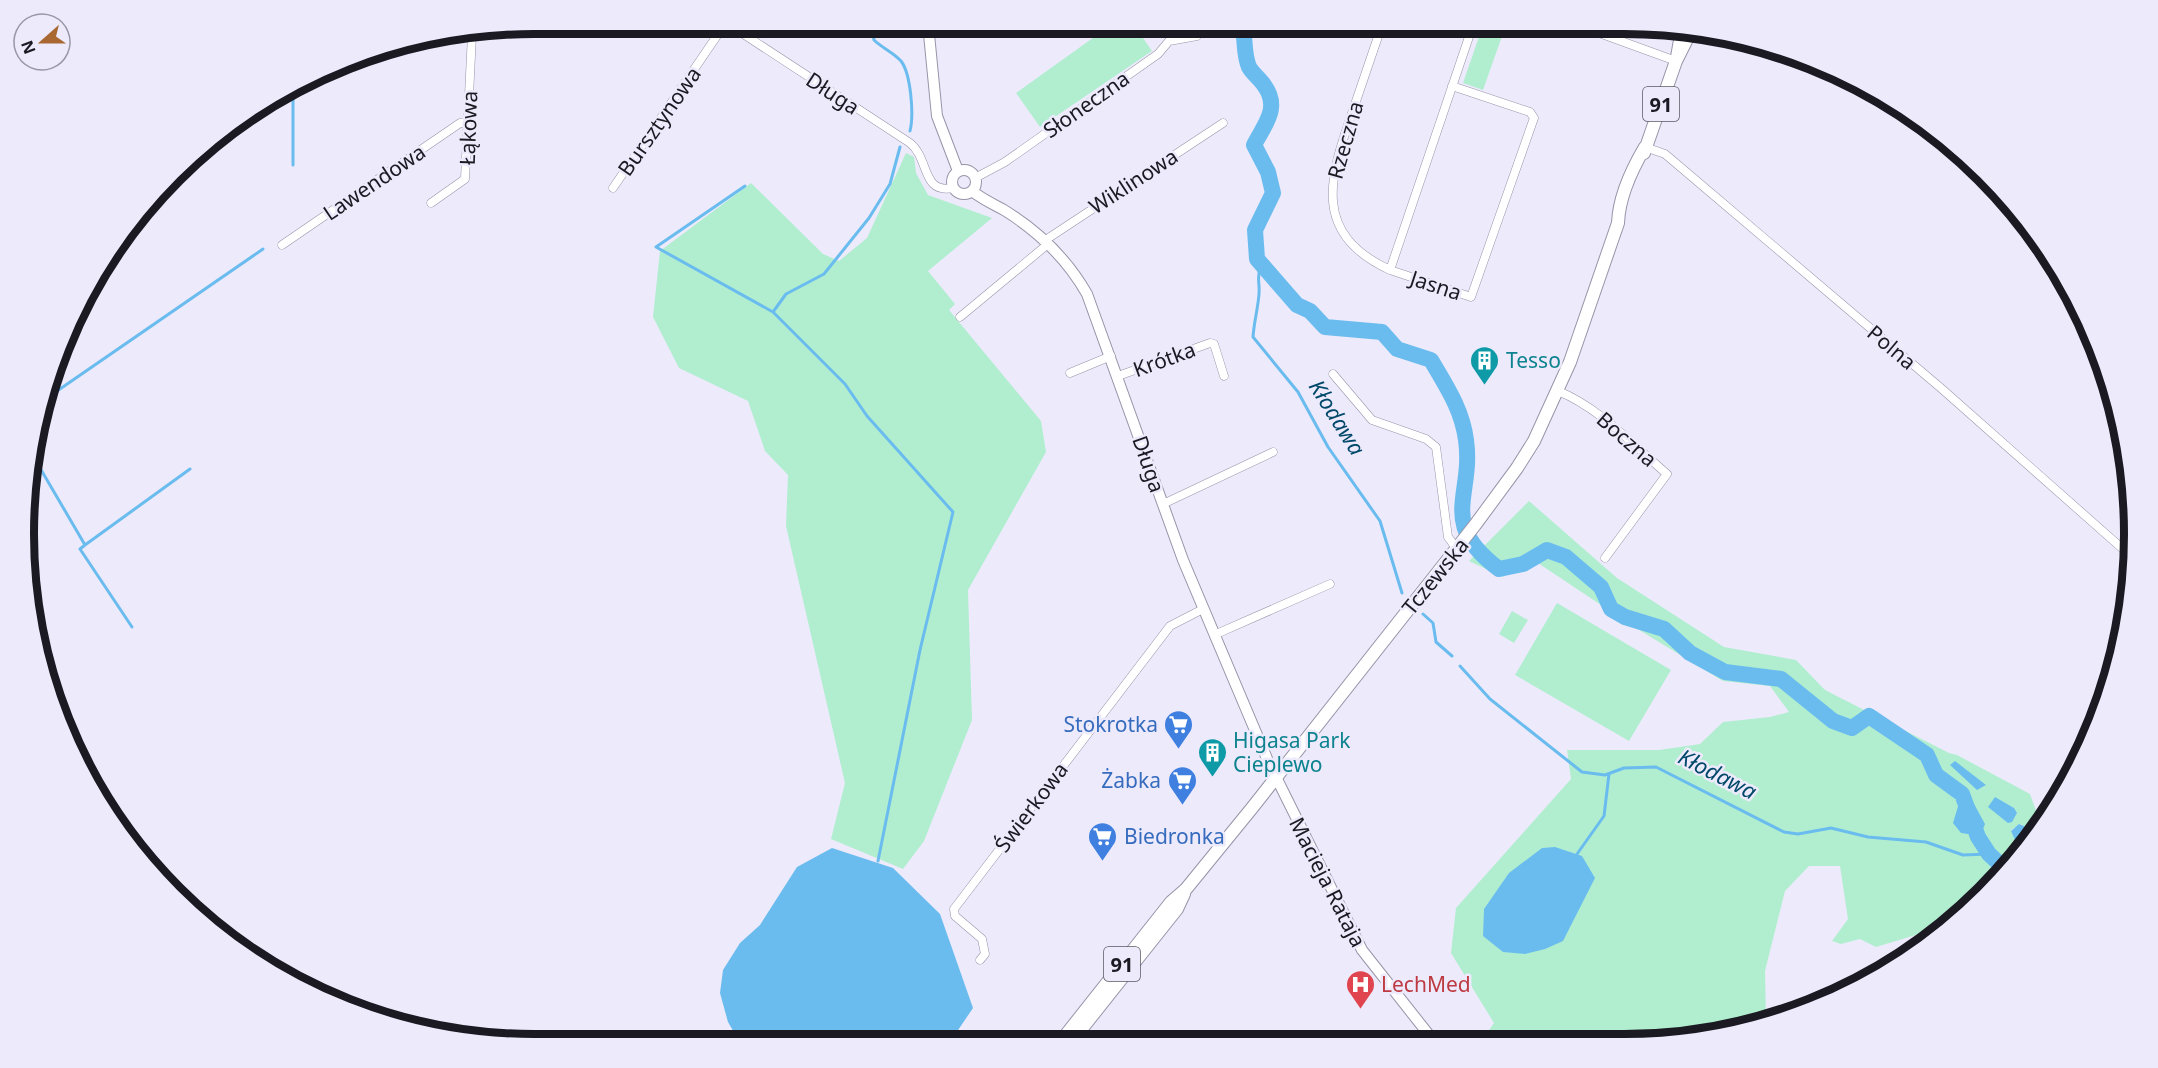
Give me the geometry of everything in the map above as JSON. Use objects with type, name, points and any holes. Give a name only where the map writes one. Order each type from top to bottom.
[{"type":"main road","name":"Tczewska","points":[[1676,61],[1680,38]]},
{"type":"main road","name":"Tczewska","points":[[1078,1034],[1177,909],[1186,890],[1275,776],[1460,545],[1529,450],[1558,391],[1618,223],[1626,212],[1643,165],[1645,147],[1676,61],[1687,39]]},
{"type":"main road","name":"Tczewska","points":[[1067,1034],[1171,902],[1186,890]]},
{"type":"street","name":"Bursztynowa","points":[[613,188],[719,34]]},
{"type":"street","name":"Długa","points":[[741,34],[910,143],[922,155],[925,171],[934,185],[946,189],[953,188],[964,194],[972,191],[1013,216],[1046,243],[1072,271],[1087,294],[1203,609],[1275,776]]},
{"type":"street","points":[[929,34],[937,116],[958,171]]},
{"type":"street","name":"Rzeczna","points":[[1379,34],[1336,158],[1332,194],[1336,215],[1348,242],[1367,259],[1390,270]]},
{"type":"street","name":"Jasna","points":[[1452,86],[1530,112],[1534,118],[1471,297],[1390,270],[1452,86],[1470,34]]},
{"type":"street","points":[[1602,34],[1676,61]]},
{"type":"street","name":"Słoneczna","points":[[975,178],[1005,162],[1158,54],[1169,41],[1197,36]]},
{"type":"street","name":"Łąkowa","points":[[431,203],[465,179],[472,39]]},
{"type":"street","name":"Lawendowa","points":[[282,245],[460,123],[468,123]]},
{"type":"street","name":"Wiklinowa","points":[[960,317],[1046,243],[1223,123]]},
{"type":"street","name":"Polna","points":[[1645,147],[1665,154],[1941,389],[2123,549]]},
{"type":"street","points":[[953,188],[952,178],[958,171],[968,171],[975,178],[972,191]]},
{"type":"street","name":"Krótka","points":[[1118,375],[1210,343],[1214,344],[1224,376]]},
{"type":"street","points":[[1070,373],[1111,356]]},
{"type":"street","points":[[1333,374],[1372,420],[1426,439],[1436,447],[1448,537],[1460,545]]},
{"type":"street","name":"Boczna","points":[[1558,391],[1578,399],[1592,409],[1666,474],[1605,558]]},
{"type":"street","points":[[1163,504],[1273,452]]},
{"type":"street","points":[[1214,635],[1330,584]]},
{"type":"street","name":"Świerkowa","points":[[980,960],[985,954],[982,939],[955,916],[954,909],[1170,626],[1203,609]]},
{"type":"street","name":"Macieja Rataja","points":[[1275,776],[1362,950],[1428,1034]]},
{"type":"green space","points":[[1098,34],[1140,34],[1152,51],[1040,127],[1016,93]]},
{"type":"green space","points":[[1480,34],[1503,34],[1483,90],[1463,83]]},
{"type":"green space","points":[[906,153],[914,157],[916,173],[928,195],[992,218],[928,271],[955,304],[949,310],[1041,421],[1046,452],[968,590],[972,720],[924,841],[903,869],[831,839],[845,783],[786,526],[788,475],[765,451],[748,401],[679,368],[653,317],[660,251],[751,183],[823,254],[839,261],[867,238]]},
{"type":"green space","points":[[1529,501],[1617,578],[1724,647],[1796,660],[1825,690],[2030,794],[2037,814],[2026,830],[2020,824],[2011,830],[2016,843],[2000,863],[1953,910],[1921,935],[1876,947],[1860,939],[1841,944],[1832,941],[1848,919],[1840,866],[1809,866],[1785,891],[1765,971],[1766,1012],[1721,1024],[1657,1032],[1486,1034],[1494,1023],[1451,953],[1456,908],[1571,779],[1567,750],[1659,750],[1700,744],[1723,722],[1770,717],[1789,712],[1770,686],[1723,681],[1631,625],[1529,557],[1503,577],[1469,561]]},
{"type":"green space","points":[[1557,603],[1671,670],[1629,741],[1515,675]]},
{"type":"green space","points":[[1512,611],[1528,620],[1514,643],[1499,634]]},
{"type":"water","points":[[1955,761],[1986,785],[1977,790],[1950,765]]},
{"type":"water","points":[[1995,797],[2014,808],[2017,813],[2012,822],[2008,823],[1988,807]]},
{"type":"water","points":[[1960,800],[1974,804],[1985,824],[1983,829],[1968,834],[1961,833],[1953,823]]},
{"type":"water","points":[[2019,824],[2026,830],[2016,843],[2011,831]]},
{"type":"water","points":[[1555,847],[1582,856],[1595,878],[1563,941],[1525,954],[1503,952],[1483,936],[1484,909],[1509,873],[1542,848]]},
{"type":"water","points":[[832,848],[893,868],[940,914],[973,1008],[955,1034],[735,1034],[728,1022],[720,993],[723,970],[740,943],[760,925],[797,867]]},
{"type":"waterway","points":[[873,34],[874,40],[898,58],[904,67],[911,95],[910,131]]},
{"type":"waterway","name":"Kłodawa","points":[[1244,34],[1249,67],[1264,85],[1271,101],[1269,116],[1254,145],[1268,172],[1273,193],[1255,230],[1257,259],[1297,305],[1310,311],[1325,327],[1382,332],[1397,349],[1431,360],[1453,398],[1464,429],[1467,460],[1462,508],[1463,523],[1480,553],[1499,569],[1523,564],[1547,550],[1566,557],[1601,587],[1611,609],[1625,617],[1664,629],[1690,653],[1725,672],[1781,679],[1833,721],[1852,728],[1869,716],[1927,755],[1936,775],[1962,794],[1978,837],[1989,854],[1999,864]]},
{"type":"waterway","points":[[293,96],[293,165]]},
{"type":"waterway","points":[[878,861],[920,650],[953,512],[867,416],[845,384],[773,312],[786,294],[824,274],[869,218],[890,184],[900,147]]},
{"type":"waterway","points":[[745,186],[656,247],[773,312]]},
{"type":"waterway","points":[[56,392],[263,249]]},
{"type":"waterway","name":"Kłodawa","points":[[1261,265],[1253,337],[1298,392],[1328,447],[1380,521],[1402,593]]},
{"type":"waterway","points":[[39,467],[85,545],[80,549],[132,627]]},
{"type":"waterway","points":[[85,545],[190,469]]},
{"type":"waterway","name":"Kłodawa","points":[[1423,614],[1433,623],[1436,642],[1452,656]]},
{"type":"waterway","name":"Kłodawa","points":[[1460,666],[1490,699],[1582,772],[1605,775],[1624,768],[1656,767],[1784,832],[1798,834],[1831,828],[1868,837],[1926,842],[1963,855],[1989,854]]},
{"type":"waterway","points":[[1577,854],[1604,816],[1609,774]]},
{"type":"place","name":"Tesso","points":[[1485,386]]},
{"type":"place","name":"Stokrotka","points":[[1179,750]]},
{"type":"place","name":"Higasa Park Cieplewo","points":[[1212,778]]},
{"type":"place","name":"Żabka","points":[[1182,806]]},
{"type":"place","name":"Biedronka","points":[[1103,862]]},
{"type":"place","name":"LechMed","points":[[1360,1010]]}]
